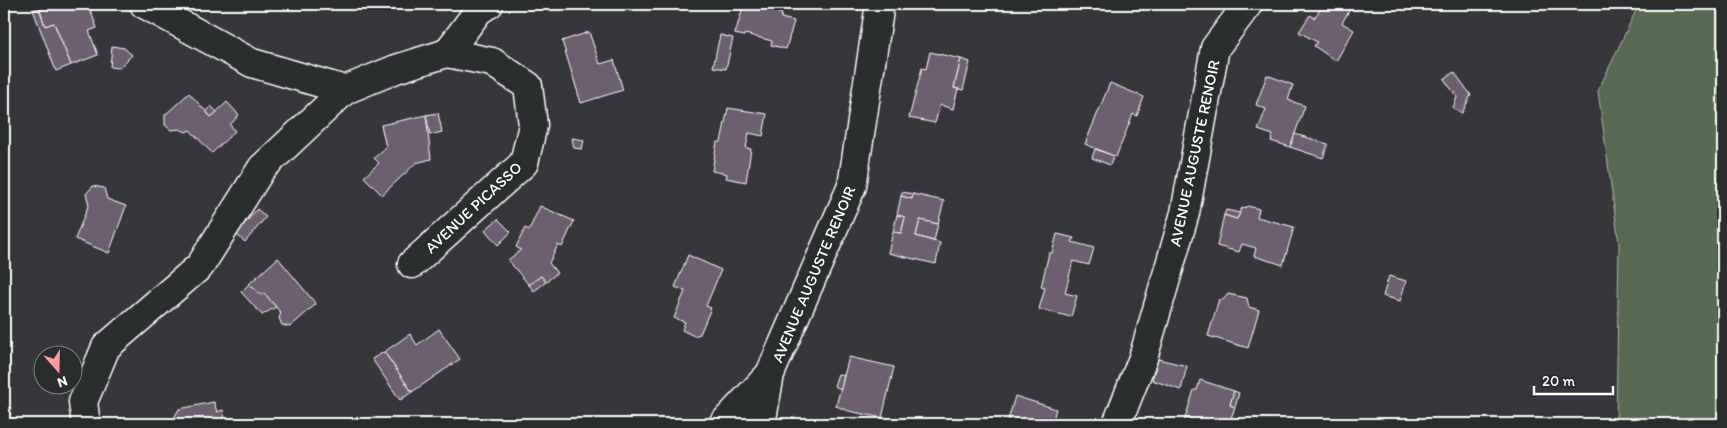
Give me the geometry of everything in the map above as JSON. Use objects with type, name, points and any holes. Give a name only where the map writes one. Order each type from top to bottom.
[{"type":"street","points":[[144,4],[252,63],[345,90]]},
{"type":"street","points":[[447,54],[479,10],[488,4]]},
{"type":"street","name":"AVENUE AUGUSTE RENOIR","points":[[761,424],[770,374],[852,186],[880,4]]},
{"type":"street","name":"AVENUE AUGUSTE RENOIR","points":[[1117,424],[1143,358],[1185,214],[1215,48],[1248,4]]},
{"type":"street","name":"AVENUE PICASSO","points":[[345,90],[396,69],[447,54],[492,62],[528,86],[533,125],[524,163],[412,264]]},
{"type":"street","points":[[86,424],[83,402],[106,347],[200,266],[262,168],[345,90]]},
{"type":"street","points":[[723,424],[770,374]]},
{"type":"green space","points":[[1639,4],[1723,4],[1723,424],[1616,424],[1619,244],[1598,91]]},
{"type":"building","points":[[50,4],[85,4],[86,8],[89,7],[97,28],[89,31],[98,55],[71,65],[54,23],[45,26],[39,8]]},
{"type":"building","points":[[280,4],[309,4],[309,5],[286,6]]},
{"type":"building","points":[[744,4],[778,4],[776,12],[782,14],[781,18],[794,21],[786,49],[771,45],[772,41],[745,34],[744,36],[735,34]]},
{"type":"building","points":[[1324,4],[1353,4],[1342,23],[1354,30],[1336,61],[1314,46],[1317,42],[1299,32],[1310,15],[1314,18]]},
{"type":"building","points":[[39,8],[45,26],[54,23],[71,65],[56,71],[33,10]]},
{"type":"building","points":[[589,32],[600,64],[614,60],[623,90],[581,103],[562,41]]},
{"type":"building","points":[[720,35],[733,38],[726,69],[713,67]]},
{"type":"building","points":[[112,46],[124,48],[132,55],[119,68],[110,67]]},
{"type":"building","points":[[930,52],[961,59],[954,88],[958,89],[953,109],[940,105],[935,123],[909,118],[922,68],[926,69]]},
{"type":"building","points":[[961,59],[970,62],[963,90],[954,88]]},
{"type":"building","points":[[1454,72],[1471,95],[1462,113],[1453,108],[1457,97],[1444,79]]},
{"type":"building","points":[[1267,75],[1293,85],[1288,100],[1305,106],[1290,147],[1271,141],[1273,135],[1258,130],[1266,109],[1256,105]]},
{"type":"building","points":[[1110,83],[1144,97],[1137,116],[1133,114],[1116,157],[1085,144]]},
{"type":"building","points":[[189,93],[211,117],[227,102],[239,115],[230,125],[235,131],[212,153],[190,130],[186,132],[180,129],[171,130],[165,125],[165,115]]},
{"type":"building","points":[[211,106],[217,112],[211,117],[206,111]]},
{"type":"building","points":[[728,108],[767,114],[763,136],[749,133],[746,148],[751,149],[746,182],[726,178],[727,174],[712,171],[717,142],[721,142]]},
{"type":"building","points":[[438,113],[442,132],[430,135],[426,115]]},
{"type":"building","points":[[426,115],[431,159],[416,163],[382,195],[364,177],[379,163],[374,158],[386,147],[381,125]]},
{"type":"building","points":[[1295,134],[1328,144],[1323,158],[1290,147]]},
{"type":"building","points":[[572,138],[584,140],[582,149],[574,148]]},
{"type":"building","points":[[1095,149],[1114,156],[1110,165],[1092,158]]},
{"type":"building","points":[[93,186],[104,188],[107,199],[126,206],[109,253],[75,239],[89,204],[86,194]]},
{"type":"building","points":[[902,192],[913,194],[912,199],[901,196]]},
{"type":"building","points":[[913,194],[944,201],[938,224],[920,220],[916,236],[940,243],[936,264],[888,253],[893,232],[901,233],[905,217],[897,215],[901,196],[912,199]]},
{"type":"building","points":[[540,206],[574,221],[562,247],[558,245],[549,263],[557,273],[546,282],[541,276],[529,285],[508,260],[521,250],[516,247],[525,228],[529,230]]},
{"type":"building","points":[[1248,206],[1259,209],[1257,217],[1294,227],[1283,265],[1254,256],[1256,248],[1242,244],[1239,252],[1217,246],[1224,215],[1237,219],[1241,209]]},
{"type":"building","points":[[257,209],[266,217],[245,242],[236,234]]},
{"type":"building","points":[[1226,210],[1240,213],[1237,219],[1224,215]]},
{"type":"building","points":[[897,215],[905,217],[901,233],[893,232]]},
{"type":"building","points":[[498,219],[511,232],[498,245],[485,230]]},
{"type":"building","points":[[920,220],[938,224],[934,241],[916,236]]},
{"type":"building","points":[[1057,234],[1074,238],[1072,242],[1094,248],[1089,265],[1073,261],[1065,293],[1077,296],[1071,317],[1039,309],[1045,288],[1041,287],[1049,253],[1052,253]]},
{"type":"building","points":[[688,255],[721,270],[706,306],[711,308],[700,334],[694,336],[682,330],[685,322],[674,318],[685,291],[675,287]]},
{"type":"building","points":[[278,258],[316,304],[290,327],[282,325],[279,318],[281,313],[264,293],[261,295],[249,284]]},
{"type":"building","points":[[541,276],[546,282],[534,291],[529,285]]},
{"type":"building","points":[[1389,276],[1406,281],[1400,301],[1383,296]]},
{"type":"building","points":[[249,284],[261,295],[264,293],[276,307],[262,315],[241,292]]},
{"type":"building","points":[[1228,294],[1247,298],[1249,307],[1259,310],[1248,348],[1208,336],[1219,299],[1223,300]]},
{"type":"building","points":[[439,329],[460,359],[412,392],[384,352],[410,334],[417,345]]},
{"type":"building","points":[[384,352],[412,392],[400,400],[372,359]]},
{"type":"building","points":[[849,357],[894,367],[882,418],[849,411],[836,406]]},
{"type":"building","points":[[1158,359],[1187,366],[1181,390],[1152,380]]},
{"type":"building","points":[[838,374],[844,375],[841,389],[834,386]]},
{"type":"building","points":[[1200,380],[1234,391],[1230,405],[1235,407],[1229,424],[1194,424],[1195,421],[1185,418],[1194,390],[1197,390]]},
{"type":"building","points":[[1234,391],[1239,393],[1235,407],[1230,405]]},
{"type":"building","points":[[1015,396],[1056,409],[1052,424],[1007,424]]},
{"type":"building","points":[[214,402],[217,412],[223,410],[226,424],[177,424],[175,416],[179,409]]},
{"type":"building","points":[[4,406],[11,408],[9,418],[34,424],[4,424]]},
{"type":"building","points":[[810,417],[838,424],[808,424]]},
{"type":"building","points":[[1185,418],[1195,421],[1194,424],[1183,424]]}]
